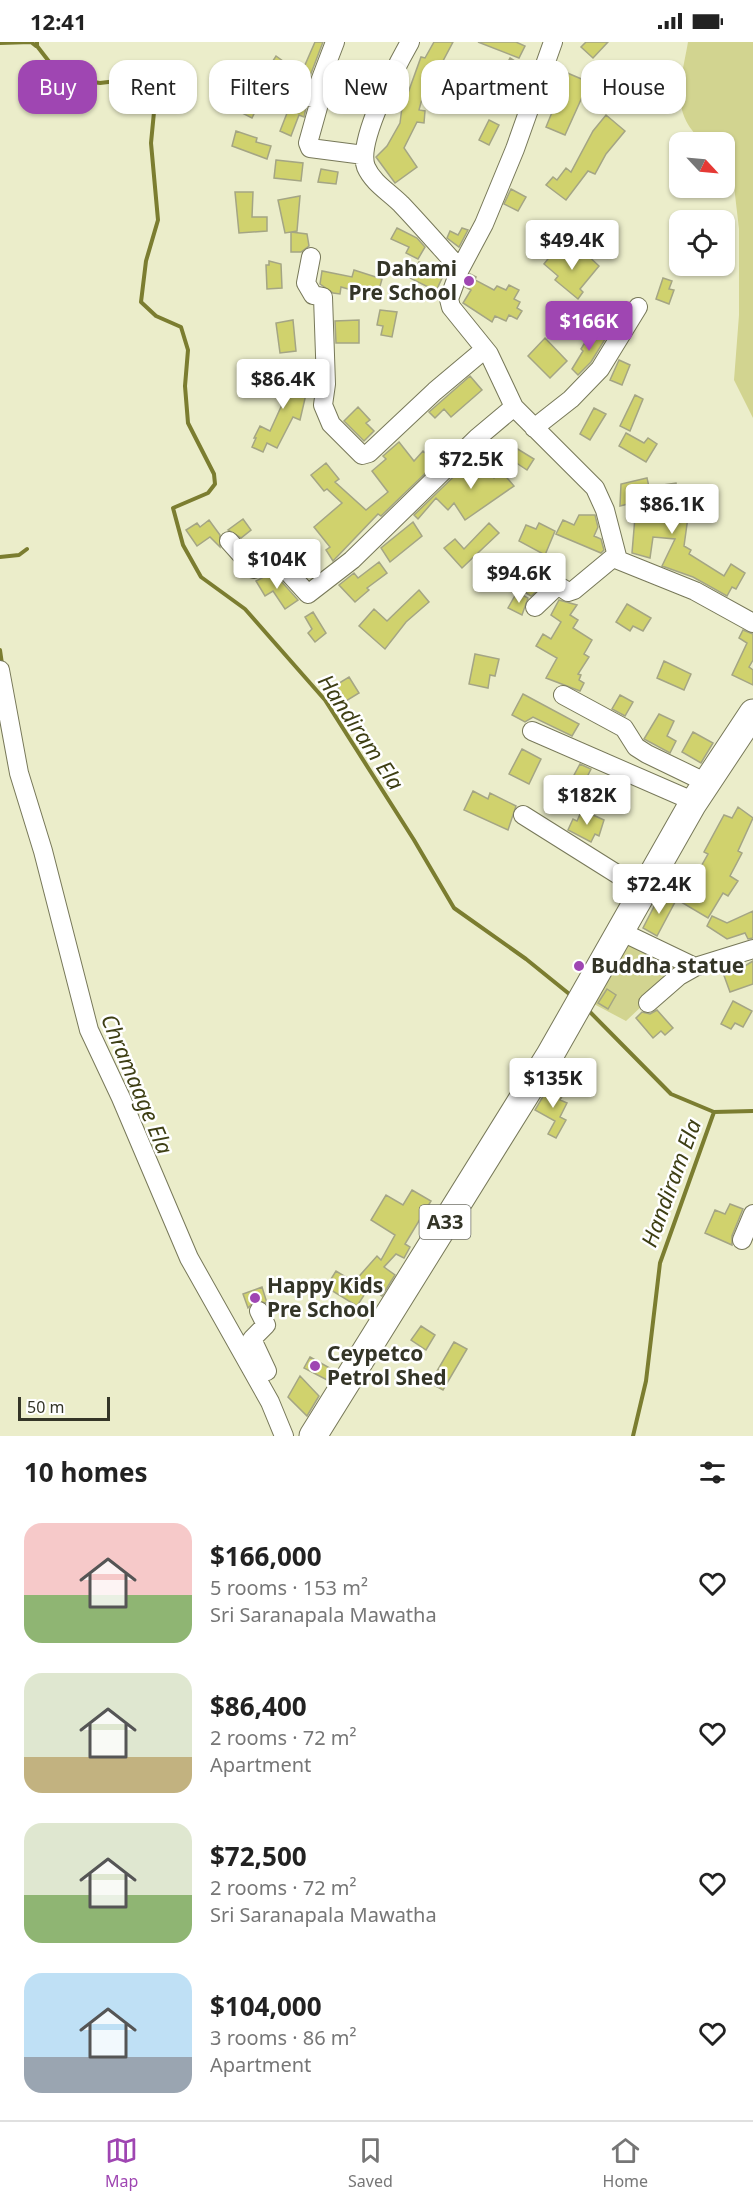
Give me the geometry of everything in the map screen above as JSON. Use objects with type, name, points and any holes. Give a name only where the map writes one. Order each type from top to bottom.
[{"type":"highway","name":"A33","points":[[313,1436],[580,1003],[701,792],[753,713]]},
{"type":"street","points":[[314,97],[334,42]]},
{"type":"street","points":[[410,42],[386,87],[364,155],[366,165],[374,179],[400,202],[460,269]]},
{"type":"street","points":[[553,42],[515,149],[484,224],[460,269],[448,298],[457,316],[494,361],[514,407],[583,475],[601,497],[615,556],[621,562],[695,591],[753,623]]},
{"type":"street","points":[[311,96],[320,100],[308,143],[310,148],[364,155]]},
{"type":"street","points":[[311,257],[306,283],[313,295],[323,297],[326,384],[323,405],[332,424],[362,455],[369,453],[435,391],[485,349]]},
{"type":"street","points":[[534,428],[571,399],[600,369],[638,307]]},
{"type":"street","points":[[229,541],[255,569],[276,558],[308,594],[352,560],[477,438],[514,407]]},
{"type":"street","points":[[535,607],[555,588],[562,588],[568,592],[574,590],[615,556]]},
{"type":"street","points":[[0,670],[19,773],[44,851],[89,1030],[148,1159],[189,1258],[270,1402],[284,1436]]},
{"type":"street","points":[[563,695],[624,728],[636,747],[701,792]]},
{"type":"street","points":[[532,731],[701,792]]},
{"type":"street","points":[[523,815],[644,891]]},
{"type":"street","points":[[622,932],[695,966]]},
{"type":"street","points":[[648,1003],[679,976],[695,966],[753,949]]},
{"type":"street","points":[[742,1240],[753,1214]]},
{"type":"street","points":[[259,1311],[266,1325],[252,1340],[284,1413],[300,1436]]},
{"type":"green space","points":[[688,42],[753,42],[753,418],[734,380],[739,315],[739,229],[735,195],[735,132],[694,132],[692,130],[683,114],[686,114],[685,60]]},
{"type":"green space","points":[[625,941],[680,970],[626,1021],[592,1003]]},
{"type":"building","points":[[315,42],[323,42],[311,74],[311,60],[307,60]]},
{"type":"building","points":[[434,42],[453,42],[443,60],[421,60],[419,110],[421,114],[425,114],[424,123],[417,122],[404,148],[417,167],[395,183],[376,157],[387,146],[400,123],[401,114],[409,114],[409,90],[421,57],[425,58]]},
{"type":"building","points":[[478,42],[516,42],[525,46],[519,58]]},
{"type":"building","points":[[586,42],[608,42],[593,58],[581,47]]},
{"type":"building","points":[[569,74],[581,79],[581,100],[565,135],[546,127],[551,114],[569,114]]},
{"type":"building","points":[[287,114],[305,114],[304,117],[299,115],[291,136],[280,131]]},
{"type":"building","points":[[606,115],[625,131],[606,154],[595,174],[588,171],[566,200],[546,185],[553,177],[557,180],[566,168],[571,172],[593,131]]},
{"type":"building","points":[[489,120],[499,125],[489,145],[479,140]]},
{"type":"building","points":[[236,131],[257,138],[256,142],[271,146],[267,159],[232,146]]},
{"type":"building","points":[[276,160],[303,163],[301,181],[274,178]]},
{"type":"building","points":[[321,169],[338,172],[336,184],[318,182]]},
{"type":"building","points":[[511,189],[526,197],[518,211],[504,204]]},
{"type":"building","points":[[235,192],[253,192],[252,217],[267,217],[267,231],[239,233]]},
{"type":"building","points":[[300,196],[297,231],[285,233],[278,200]]},
{"type":"building","points":[[397,228],[417,238],[425,247],[418,259],[406,253],[409,247],[391,239]]},
{"type":"building","points":[[462,228],[468,230],[459,247],[447,238],[450,231],[458,235]]},
{"type":"building","points":[[291,232],[307,234],[309,246],[301,252],[291,252]]},
{"type":"building","points":[[555,250],[570,262],[573,257],[577,260],[584,252],[599,266],[580,289],[583,292],[578,299],[555,280],[558,276],[544,264]]},
{"type":"building","points":[[269,261],[281,264],[282,288],[267,289],[266,265],[269,265]]},
{"type":"building","points":[[419,262],[444,274],[436,291],[410,278]]},
{"type":"building","points":[[354,270],[382,279],[377,297],[341,287],[340,294],[333,293],[320,284],[322,271],[352,277]]},
{"type":"building","points":[[470,274],[476,277],[475,280],[494,290],[497,286],[506,290],[509,285],[519,290],[514,299],[520,302],[517,308],[522,311],[517,319],[509,315],[506,321],[495,316],[492,322],[463,303],[471,290],[465,287]]},
{"type":"building","points":[[663,278],[672,281],[669,289],[674,290],[669,304],[656,299]]},
{"type":"building","points":[[380,310],[397,312],[392,337],[381,335],[383,326],[377,325]]},
{"type":"building","points":[[293,320],[296,351],[280,353],[276,323]]},
{"type":"building","points":[[359,320],[359,343],[336,343],[335,321]]},
{"type":"building","points":[[597,329],[607,336],[591,362],[578,375],[572,369],[583,351],[581,349],[584,344],[587,345]]},
{"type":"building","points":[[545,338],[567,361],[550,378],[528,356]]},
{"type":"building","points":[[619,360],[630,365],[622,385],[610,380]]},
{"type":"building","points":[[281,369],[301,375],[298,387],[307,390],[300,420],[293,417],[277,448],[267,443],[263,452],[252,447],[260,426],[270,431],[285,398],[274,395]]},
{"type":"building","points":[[470,376],[482,390],[451,417],[444,409],[435,418],[429,412]]},
{"type":"building","points":[[635,395],[643,399],[630,431],[620,426]]},
{"type":"building","points":[[358,407],[370,420],[366,423],[374,431],[364,441],[344,421]]},
{"type":"building","points":[[594,408],[606,414],[590,440],[580,434]]},
{"type":"building","points":[[626,433],[644,443],[648,438],[657,444],[646,462],[619,446]]},
{"type":"building","points":[[399,442],[414,461],[423,451],[436,463],[381,516],[378,514],[333,561],[326,550],[330,547],[314,527],[342,503],[327,489],[324,491],[311,475],[326,463],[339,479],[335,482],[366,510],[388,492],[372,471],[386,459],[383,456]]},
{"type":"building","points":[[516,448],[534,459],[527,470],[509,458]]},
{"type":"building","points":[[475,456],[494,478],[502,472],[514,486],[465,520],[454,503],[448,510],[436,498],[418,519],[414,515]]},
{"type":"building","points":[[647,478],[649,487],[676,483],[681,519],[688,517],[684,546],[691,550],[689,554],[724,576],[731,564],[745,573],[736,589],[732,587],[727,596],[693,577],[662,566],[675,539],[653,537],[650,558],[632,553],[635,517],[657,518],[660,496],[620,506],[621,484]]},
{"type":"building","points":[[579,515],[595,515],[598,527],[594,536],[601,539],[604,550],[601,553],[556,534],[563,520],[574,525]]},
{"type":"building","points":[[243,519],[251,530],[241,538],[228,530]]},
{"type":"building","points":[[209,520],[220,535],[220,547],[210,537],[197,546],[186,530],[197,523],[200,527]]},
{"type":"building","points":[[413,522],[422,536],[390,562],[381,548]]},
{"type":"building","points":[[489,523],[499,533],[462,568],[444,548],[455,539],[464,549]]},
{"type":"building","points":[[539,523],[555,531],[545,555],[519,541],[526,525],[536,529]]},
{"type":"building","points":[[542,559],[559,567],[554,577],[531,596],[526,593],[532,579],[528,576]]},
{"type":"building","points":[[379,562],[387,573],[367,588],[369,590],[355,602],[339,585],[354,573],[358,578]]},
{"type":"building","points":[[273,572],[298,600],[285,609],[273,591],[265,596],[256,581]]},
{"type":"building","points":[[419,590],[429,602],[406,622],[385,649],[359,626],[374,609],[387,621]]},
{"type":"building","points":[[517,592],[528,598],[522,615],[508,608]]},
{"type":"building","points":[[559,600],[577,605],[570,615],[578,620],[573,628],[592,640],[584,654],[589,657],[578,674],[581,675],[579,680],[584,683],[580,691],[546,678],[557,658],[536,646],[543,634],[551,639],[561,622],[551,615]]},
{"type":"building","points":[[627,604],[651,618],[643,631],[633,626],[630,631],[616,622]]},
{"type":"building","points":[[313,612],[326,633],[315,642],[308,633],[312,629],[305,617]]},
{"type":"building","points":[[743,630],[753,634],[753,660],[749,667],[753,670],[753,685],[732,675],[747,643],[739,638]]},
{"type":"building","points":[[475,654],[499,659],[495,676],[490,675],[488,688],[469,684]]},
{"type":"building","points":[[664,661],[691,674],[684,690],[657,678]]},
{"type":"building","points":[[349,677],[359,693],[346,701],[336,685]]},
{"type":"building","points":[[523,694],[579,724],[572,736],[533,717],[525,722],[512,715]]},
{"type":"building","points":[[620,695],[633,702],[625,716],[612,709]]},
{"type":"building","points":[[659,714],[674,721],[667,736],[676,741],[670,753],[644,739]]},
{"type":"building","points":[[693,732],[713,743],[701,763],[682,752]]},
{"type":"building","points":[[522,749],[541,759],[529,784],[509,774]]},
{"type":"building","points":[[580,764],[591,769],[584,783],[573,777]]},
{"type":"building","points":[[473,791],[488,799],[490,793],[516,806],[508,830],[464,810]]},
{"type":"building","points":[[738,807],[753,818],[738,851],[742,853],[730,876],[738,881],[728,896],[723,893],[708,918],[681,902],[708,854],[704,852],[724,815],[732,818]]},
{"type":"building","points":[[582,810],[604,820],[599,836],[595,834],[591,842],[568,830],[573,819],[577,821]]},
{"type":"building","points":[[660,895],[675,902],[657,936],[643,928]]},
{"type":"building","points":[[753,911],[753,938],[748,939],[745,933],[727,939],[707,926],[712,916],[727,923]]},
{"type":"building","points":[[753,961],[753,984],[730,992],[722,970],[739,965],[740,969]]},
{"type":"building","points":[[607,989],[616,995],[608,1009],[598,1003]]},
{"type":"building","points":[[733,1001],[752,1011],[743,1027],[735,1023],[731,1029],[721,1024]]},
{"type":"building","points":[[657,1010],[673,1028],[665,1035],[661,1031],[653,1038],[636,1018],[642,1012],[650,1014]]},
{"type":"building","points":[[549,1086],[564,1093],[560,1100],[567,1103],[560,1117],[566,1120],[556,1138],[548,1134],[555,1121],[535,1110]]},
{"type":"building","points":[[412,1190],[431,1201],[405,1244],[410,1247],[404,1258],[396,1254],[384,1267],[395,1275],[382,1296],[370,1286],[357,1306],[326,1287],[336,1271],[354,1282],[377,1256],[381,1260],[395,1235],[371,1220],[386,1195],[403,1205]]},
{"type":"building","points":[[730,1204],[743,1209],[732,1236],[732,1245],[705,1233],[715,1210],[725,1214]]},
{"type":"building","name":"Happy Kids Pre School","points":[[262,1287],[267,1303],[255,1301],[248,1308],[243,1294]]},
{"type":"building","points":[[421,1326],[435,1335],[426,1350],[411,1340]]},
{"type":"building","points":[[454,1342],[467,1349],[443,1390],[430,1383]]},
{"type":"building","points":[[310,1357],[335,1371],[329,1381],[304,1368]]},
{"type":"building","points":[[300,1376],[319,1396],[307,1416],[288,1397]]},
{"type":"waterway","points":[[0,43],[31,42],[36,46]]},
{"type":"waterway","name":"Handiram Ela","points":[[37,42],[37,46],[61,77],[100,83],[125,80],[147,95],[154,112],[151,143],[158,220],[146,261],[141,302],[156,316],[181,327],[188,350],[185,386],[188,423],[214,474],[215,484],[208,493],[173,508],[183,545],[201,577],[245,609],[325,700],[414,840],[454,908],[526,959],[573,997]]},
{"type":"waterway","points":[[0,557],[19,555],[27,549]]},
{"type":"waterway","name":"Chramaage Ela","points":[[0,650],[2,664]]},
{"type":"waterway","name":"Handiram Ela","points":[[588,1010],[671,1094],[714,1112],[660,1263],[646,1381],[633,1436]]},
{"type":"waterway","points":[[714,1112],[753,1111]]},
{"type":"place","name":"Dahami Pre School","points":[[469,281]]},
{"type":"place","name":"Buddha statue","points":[[579,966]]},
{"type":"place","name":"Happy Kids Pre School","points":[[255,1298]]},
{"type":"place","name":"Ceypetco Petrol Shed","points":[[315,1366]]}]
